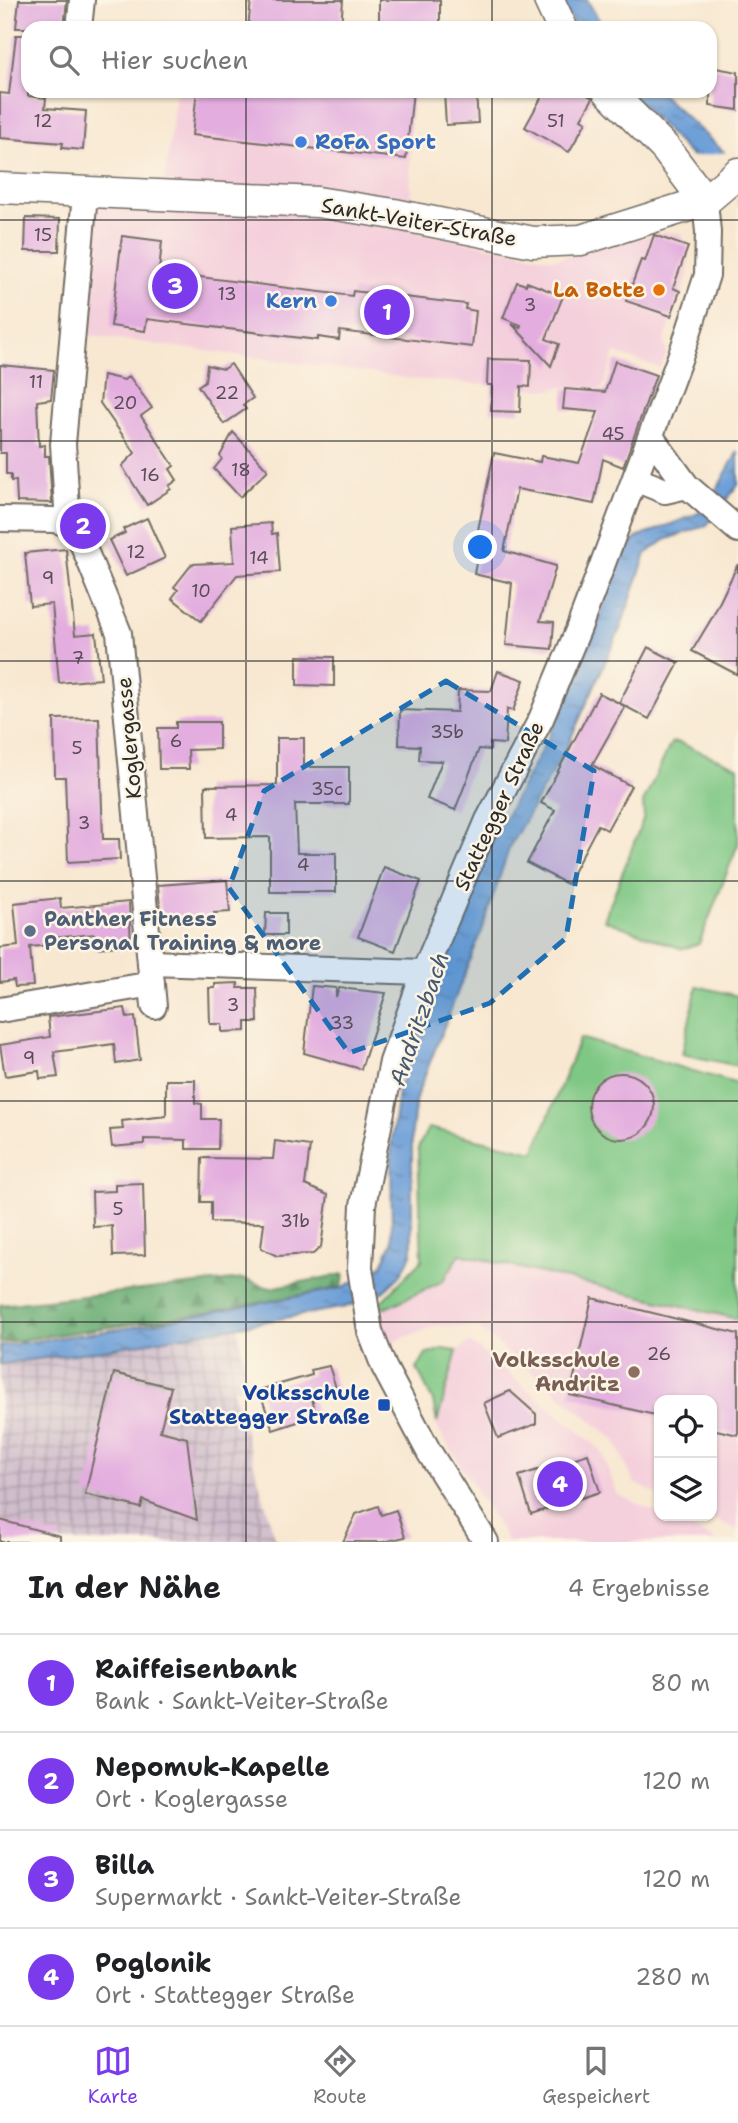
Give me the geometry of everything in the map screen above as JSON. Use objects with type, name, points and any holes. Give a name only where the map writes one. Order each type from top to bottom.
[{"type":"main road","points":[[549,0],[559,21]]},
{"type":"main road","points":[[615,98],[665,148],[720,188]]},
{"type":"main road","name":"Sankt-Veiter-Straße","points":[[0,188],[85,194],[317,202],[394,214],[533,242],[581,240],[720,188]]},
{"type":"street","points":[[80,21],[82,0]]},
{"type":"street","name":"Stattegger Straße","points":[[485,1542],[401,1401],[370,1331],[359,1268],[363,1205],[386,1086],[424,972],[488,820],[551,694],[652,439],[707,275],[708,232],[720,188]]},
{"type":"street","name":"Koglergasse","points":[[85,194],[63,444],[68,524],[80,538],[119,633],[152,984]]},
{"type":"street","points":[[652,439],[695,492],[733,525]]},
{"type":"street","points":[[635,479],[665,491],[695,492]]},
{"type":"street","points":[[5,519],[54,520],[68,524]]},
{"type":"street","points":[[0,1010],[152,984],[424,972]]},
{"type":"highlighted area","points":[[446,681],[594,771],[566,938],[490,1003],[349,1053],[229,888],[264,791]]},
{"type":"shaded area","points":[[175,98],[234,98],[410,116],[411,231],[554,259],[663,232],[680,233],[689,248],[688,275],[664,341],[667,354],[660,368],[615,353],[602,390],[562,387],[551,390],[414,379],[88,335],[99,200],[162,203]]},
{"type":"shaded area","name":"Volksschule Andritz","points":[[460,1254],[738,1319],[738,1530],[717,1521],[717,1395],[654,1395],[654,1493],[634,1483],[615,1440],[478,1328],[438,1325],[389,1343],[377,1306]]},
{"type":"shaded area","points":[[236,1317],[247,1385],[233,1390],[276,1542],[0,1542],[0,1355]]},
{"type":"shaded area","points":[[470,1342],[601,1450],[617,1494],[654,1511],[654,1521],[674,1521],[719,1542],[508,1542],[436,1426],[457,1351]]},
{"type":"green space","points":[[677,742],[738,767],[738,844],[699,944],[682,949],[604,920],[644,817],[643,803],[671,743]]},
{"type":"green space","points":[[697,986],[738,996],[738,1066],[682,1054]]},
{"type":"green space","points":[[580,1038],[738,1084],[738,1319],[460,1254],[443,1281],[386,1308],[377,1306],[422,1260],[418,1148],[428,1128],[534,1152]]},
{"type":"green space","points":[[344,1274],[342,1287],[206,1313],[0,1343],[0,1305],[243,1279],[270,1288]]},
{"type":"green space","points":[[442,1349],[457,1351],[437,1422],[433,1401],[417,1369],[425,1355]]},
{"type":"water","points":[[561,0],[587,0],[600,21],[572,21]]},
{"type":"water","points":[[635,98],[666,98],[738,165],[738,204]]},
{"type":"water","points":[[738,451],[738,485],[707,525],[665,540],[646,554],[621,627],[567,747],[510,846],[482,930],[416,1098],[412,1131],[412,1253],[400,1276],[383,1292],[346,1307],[104,1350],[0,1364],[0,1346],[133,1327],[342,1288],[381,1267],[392,1243],[391,1146],[398,1091],[425,1010],[488,849],[549,736],[595,632],[617,564],[636,538],[699,513],[717,489]]},
{"type":"pier","points":[[728,152],[738,160],[738,208],[687,158]]},
{"type":"building","points":[[19,0],[67,0],[65,21],[21,21],[21,28],[16,28]]},
{"type":"building","points":[[251,0],[343,0],[342,21],[249,21]]},
{"type":"building","points":[[379,0],[440,0],[440,21],[379,21]]},
{"type":"building","points":[[16,35],[21,35],[21,98],[46,98],[45,108],[86,111],[83,150],[62,148],[63,143],[0,138],[0,93],[9,94]]},
{"type":"building","points":[[717,68],[738,72],[738,110],[710,106],[710,98],[717,98]]},
{"type":"building","points":[[196,98],[412,98],[406,159],[192,135]]},
{"type":"building","points":[[444,98],[476,98],[478,123],[446,125]]},
{"type":"building","points":[[541,98],[593,98],[581,119],[586,122],[569,152],[525,127]]},
{"type":"building","points":[[26,218],[60,219],[59,251],[25,251]]},
{"type":"building","points":[[654,235],[688,247],[673,288],[680,291],[671,316],[626,301],[641,260],[645,261]]},
{"type":"building","points":[[122,236],[162,241],[159,272],[352,296],[353,291],[466,304],[465,309],[476,311],[472,347],[340,331],[339,340],[318,337],[318,340],[147,319],[145,331],[111,326]]},
{"type":"building","points":[[517,282],[526,285],[527,282],[563,296],[546,339],[559,344],[551,366],[512,324],[520,328],[521,325],[503,318]]},
{"type":"building","points":[[488,359],[531,360],[530,387],[521,386],[520,412],[491,411],[492,385],[487,385]]},
{"type":"building","points":[[615,361],[656,375],[623,467],[603,459],[594,504],[517,489],[504,551],[556,566],[540,621],[554,622],[552,649],[506,645],[512,583],[474,574],[482,531],[478,530],[494,453],[540,462],[541,456],[579,463],[598,412],[563,409],[565,389],[605,392]]},
{"type":"building","points":[[231,364],[253,398],[243,405],[246,409],[224,424],[198,386],[205,381],[207,365],[223,369]]},
{"type":"building","points":[[0,365],[54,370],[51,399],[37,401],[39,446],[45,445],[45,456],[49,456],[52,503],[17,502],[16,480],[11,481],[11,474],[6,474],[6,453],[0,453]]},
{"type":"building","points":[[103,375],[124,380],[129,376],[152,408],[141,416],[174,466],[170,469],[177,480],[169,486],[171,489],[147,505],[122,466],[135,453],[100,403]]},
{"type":"building","points":[[233,432],[268,470],[240,497],[214,469],[222,459],[220,456]]},
{"type":"building","points":[[147,518],[165,558],[126,576],[109,540],[125,533],[123,529]]},
{"type":"building","points":[[271,523],[272,534],[277,533],[280,572],[237,575],[201,621],[172,598],[178,590],[174,587],[192,564],[234,562],[232,526]]},
{"type":"building","points":[[66,549],[75,635],[96,633],[101,679],[59,683],[52,604],[30,606],[25,553]]},
{"type":"building","points":[[738,564],[738,675],[692,651],[713,616]]},
{"type":"building","points":[[648,647],[679,663],[649,719],[619,703]]},
{"type":"building","points":[[297,656],[334,657],[334,686],[297,685]]},
{"type":"building","points":[[498,671],[524,680],[513,711],[507,709],[505,744],[490,743],[490,750],[479,749],[455,810],[427,799],[442,761],[419,760],[420,746],[399,745],[400,710],[457,712],[458,690],[491,691]]},
{"type":"building","points":[[599,693],[625,706],[592,765],[631,786],[607,830],[598,825],[567,884],[527,863],[555,810],[541,803]]},
{"type":"building","points":[[99,718],[103,839],[119,839],[120,859],[68,862],[65,777],[55,777],[54,719]]},
{"type":"building","points":[[176,722],[219,722],[219,749],[188,750],[189,769],[159,769],[158,728],[176,728]]},
{"type":"building","points":[[277,738],[304,738],[304,767],[349,767],[349,804],[295,804],[297,853],[336,853],[336,892],[270,892],[270,837],[206,838],[205,786],[277,785]]},
{"type":"building","points":[[384,867],[421,881],[395,951],[358,937]]},
{"type":"building","points":[[227,880],[230,912],[214,913],[214,921],[181,923],[181,918],[161,919],[158,885]]},
{"type":"building","points":[[60,898],[61,908],[129,902],[131,945],[96,948],[95,934],[51,938],[51,945],[30,947],[33,986],[15,987],[14,980],[0,982],[0,948],[18,946],[14,903]]},
{"type":"building","points":[[266,913],[286,913],[286,935],[265,935]]},
{"type":"building","points":[[238,983],[238,988],[257,988],[258,1022],[246,1022],[246,1031],[222,1032],[222,1024],[210,1024],[209,988],[215,988],[215,984]]},
{"type":"building","points":[[312,986],[336,988],[336,997],[339,988],[386,993],[361,1069],[304,1053]]},
{"type":"building","points":[[125,1008],[127,1018],[135,1017],[140,1060],[116,1064],[114,1044],[54,1052],[58,1077],[40,1079],[39,1071],[5,1076],[0,1045],[50,1037],[48,1017]]},
{"type":"building","points":[[621,1073],[634,1076],[644,1083],[651,1093],[654,1106],[651,1119],[644,1129],[634,1136],[621,1139],[608,1136],[598,1129],[591,1119],[588,1106],[591,1093],[598,1083],[608,1076]]},
{"type":"building","points":[[166,1080],[195,1080],[195,1103],[202,1104],[202,1119],[219,1119],[218,1149],[186,1149],[186,1140],[144,1139],[144,1144],[112,1147],[110,1130],[123,1129],[122,1121],[166,1116]]},
{"type":"building","points":[[275,1141],[310,1146],[305,1185],[328,1195],[321,1247],[313,1254],[277,1256],[261,1248],[264,1223],[211,1222],[211,1202],[201,1202],[202,1158],[273,1159]]},
{"type":"building","points":[[143,1183],[145,1255],[113,1256],[112,1226],[93,1227],[92,1192],[115,1191],[115,1184]]},
{"type":"building","name":"Volksschule Andritz","points":[[592,1298],[738,1334],[738,1435],[717,1430],[717,1395],[654,1395],[654,1415],[570,1395]]},
{"type":"building","points":[[329,1366],[337,1391],[312,1398],[316,1416],[273,1430],[259,1390],[312,1375],[311,1370]]},
{"type":"building","points":[[114,1373],[171,1387],[160,1431],[187,1438],[197,1520],[143,1500],[141,1508],[85,1494]]},
{"type":"building","points":[[510,1391],[536,1414],[536,1424],[498,1438],[484,1403]]},
{"type":"building","points":[[588,1454],[600,1492],[531,1514],[519,1476]]},
{"type":"building","points":[[378,1506],[381,1515],[396,1510],[405,1537],[383,1542],[343,1542],[356,1514]]},
{"type":"building","points":[[0,1520],[60,1536],[60,1542],[0,1542]]},
{"type":"place","name":"RoFa Sport","points":[[301,142]]},
{"type":"place","name":"Billa","points":[[175,286]]},
{"type":"place","name":"La Botte","points":[[659,290]]},
{"type":"place","name":"Kern","points":[[331,301]]},
{"type":"place","name":"Raiffeisenbank","points":[[387,312]]},
{"type":"place","name":"Nepomuk-Kapelle","points":[[83,526]]},
{"type":"place","name":"Panther Fitness Personal Training & more","points":[[30,931]]},
{"type":"place","name":"Volksschule Andritz","points":[[634,1372]]},
{"type":"place","name":"Volksschule Stattegger Straße","points":[[384,1405]]},
{"type":"place","name":"Poglonik","points":[[560,1484]]},
{"type":"water label","name":"Andritzbach","points":[[419,1019]]}]
